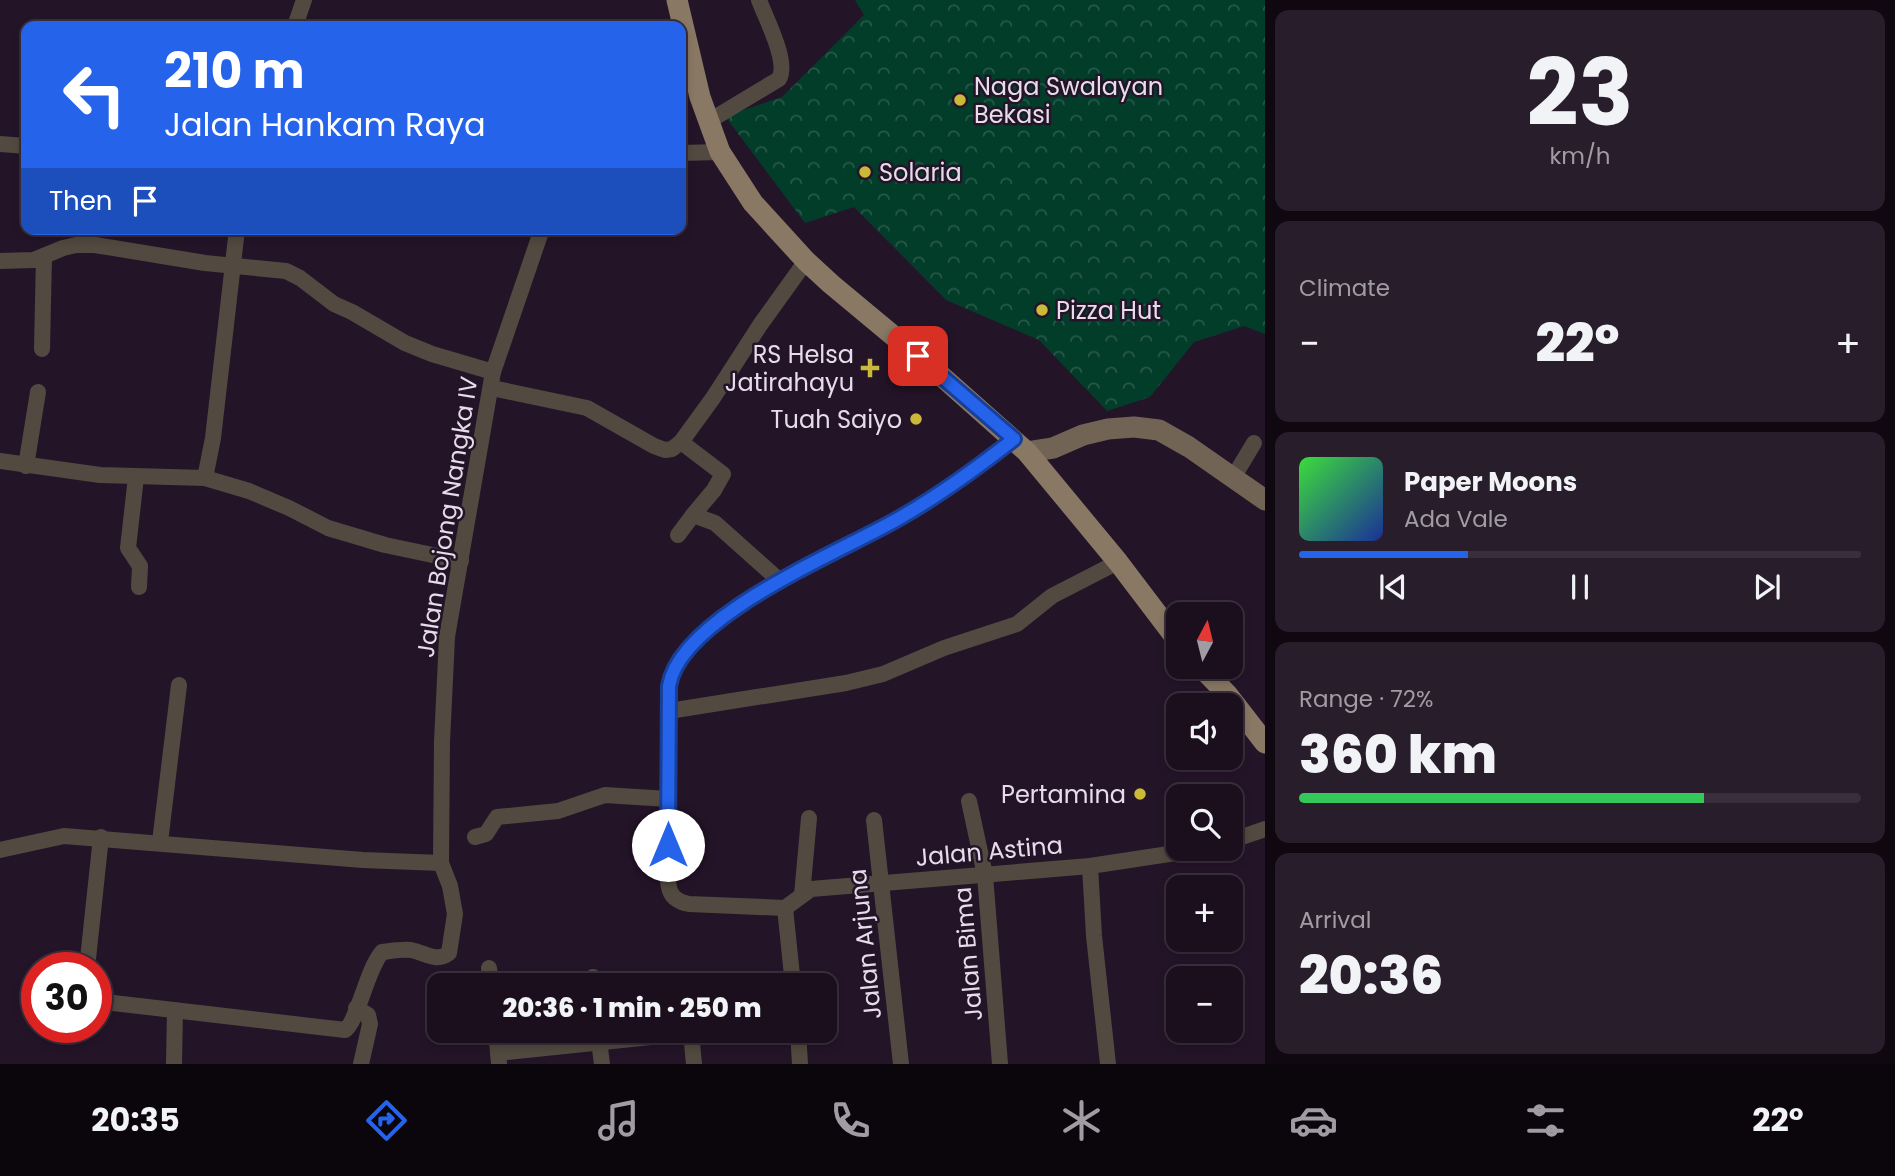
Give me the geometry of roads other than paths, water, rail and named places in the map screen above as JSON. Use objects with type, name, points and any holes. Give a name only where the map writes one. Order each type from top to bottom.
[{"type":"main road","points":[[677,0],[682,21]]},
{"type":"main road","points":[[686,42],[720,152],[752,202],[806,261],[1021,445],[1118,562],[1166,625]]},
{"type":"main road","points":[[1213,679],[1265,743]]},
{"type":"street","points":[[297,21],[304,0]]},
{"type":"street","points":[[709,121],[779,79],[783,73],[779,51],[759,0]]},
{"type":"street","points":[[0,144],[21,146]]},
{"type":"street","points":[[686,153],[720,152]]},
{"type":"street","points":[[205,478],[213,438],[236,235]]},
{"type":"street","name":"Jalan Bojong Nangka IV","points":[[112,1003],[345,1030],[351,1026],[375,960],[382,952],[411,950],[434,958],[443,958],[449,953],[455,914],[450,887],[441,863],[442,742],[447,637],[492,380],[534,235]]},
{"type":"street","points":[[0,261],[34,260],[70,247],[95,245],[205,263],[286,271],[300,278],[334,304],[405,343],[492,380],[587,408],[665,450],[672,449],[681,442],[806,261]]},
{"type":"street","points":[[42,349],[44,256]]},
{"type":"street","points":[[26,466],[38,392]]},
{"type":"street","points":[[792,973],[785,908],[689,904],[671,897],[668,887],[671,673],[695,640],[780,581],[897,520],[991,457],[1021,445],[1053,448],[1083,435],[1108,429],[1134,427],[1159,430],[1189,447],[1265,500]]},
{"type":"street","points":[[678,535],[715,490],[723,474],[681,442]]},
{"type":"street","points":[[1233,478],[1254,443]]},
{"type":"street","points":[[1044,471],[1053,448]]},
{"type":"street","points":[[0,461],[136,477],[205,478],[249,491],[328,528],[385,545],[461,561]]},
{"type":"street","points":[[136,477],[128,548],[140,566],[139,587]]},
{"type":"street","points":[[693,515],[715,523],[780,581]]},
{"type":"street","points":[[669,711],[846,683],[883,674],[944,648],[1017,624],[1052,596],[1118,562]]},
{"type":"street","points":[[160,842],[179,685]]},
{"type":"street","points":[[475,837],[486,834],[497,817],[558,811],[605,795],[668,799]]},
{"type":"street","name":"Jalan Bima","points":[[969,800],[985,875],[1000,1064]]},
{"type":"street","points":[[802,895],[809,818]]},
{"type":"street","name":"Jalan Arjuna","points":[[874,820],[901,1064]]},
{"type":"street","points":[[1243,837],[1265,829]]},
{"type":"street","points":[[0,850],[64,836],[101,837],[363,860],[441,863]]},
{"type":"street","points":[[89,952],[101,837]]},
{"type":"street","name":"Jalan Astina","points":[[785,908],[811,889],[1090,866],[1166,854]]},
{"type":"street","points":[[1090,866],[1094,936],[1108,1064]]},
{"type":"street","points":[[489,968],[490,973]]},
{"type":"street","points":[[356,1009],[368,1015],[370,1024],[361,1064]]},
{"type":"street","points":[[174,1064],[175,1010]]},
{"type":"street","points":[[499,1059],[568,1043]]},
{"type":"street","points":[[599,1043],[602,1064]]},
{"type":"street","points":[[694,1064],[698,1043]]},
{"type":"street","points":[[799,1043],[800,1064]]},
{"type":"place","name":"Naga Swalayan Bekasi","points":[[960,100]]},
{"type":"place","name":"Solaria","points":[[865,172]]},
{"type":"place","name":"Pizza Hut","points":[[1042,310]]},
{"type":"place","name":"RS Helsa Jatirahayu","points":[[870,368]]},
{"type":"place","name":"Tuah Saiyo","points":[[916,419]]},
{"type":"place","name":"Pertamina","points":[[1140,794]]}]
